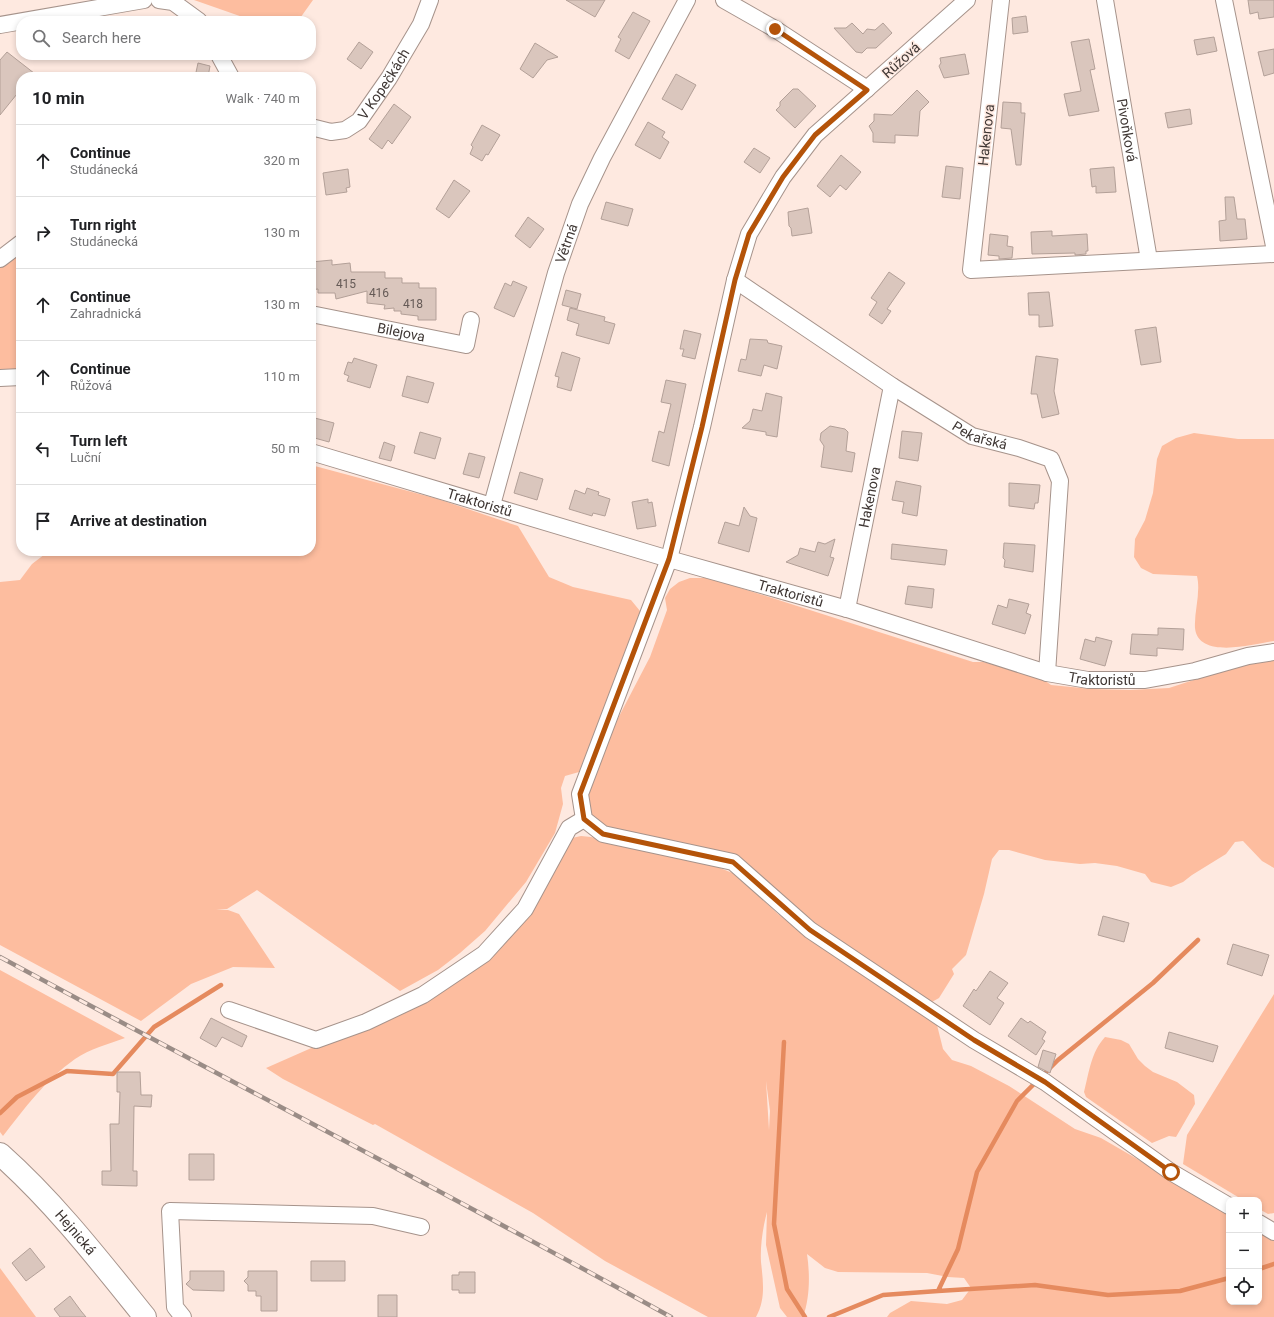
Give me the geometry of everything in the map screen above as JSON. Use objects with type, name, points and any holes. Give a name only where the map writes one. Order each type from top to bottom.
[{"type":"main road","name":"Hejnická","points":[[0,1154],[27,1178],[69,1224],[145,1317]]},
{"type":"street","points":[[48,16],[144,0]]},
{"type":"street","points":[[159,0],[173,2],[192,16]]},
{"type":"street","name":"V Kopečkách","points":[[316,129],[331,132],[345,130],[359,121],[389,78],[421,24],[430,0]]},
{"type":"street","name":"Větrná","points":[[492,505],[556,274],[580,204],[602,158],[687,0]]},
{"type":"street","points":[[724,0],[775,29],[867,90]]},
{"type":"street","name":"Růžová","points":[[584,819],[580,794],[669,559],[702,427],[735,280],[749,234],[783,177],[815,135],[967,0]]},
{"type":"street","name":"Hakenova","points":[[1001,0],[972,270],[1149,260]]},
{"type":"street","name":"Pivoňková","points":[[1105,0],[1149,260]]},
{"type":"street","points":[[1224,0],[1274,246]]},
{"type":"street","points":[[0,24],[16,21]]},
{"type":"street","points":[[222,60],[228,72]]},
{"type":"street","points":[[0,259],[16,247]]},
{"type":"street","points":[[1149,260],[1274,254]]},
{"type":"street","name":"Pekařská","points":[[735,280],[892,386],[972,436],[1018,448],[1051,460],[1060,481],[1047,673]]},
{"type":"street","name":"Bilejova","points":[[316,315],[466,345],[471,320]]},
{"type":"street","points":[[0,378],[16,377]]},
{"type":"street","name":"Hakenova","points":[[847,609],[892,386]]},
{"type":"street","name":"Traktoristů","points":[[316,453],[669,559],[847,609],[1047,673],[1088,680],[1145,680],[1195,671],[1248,656],[1274,652]]},
{"type":"street","points":[[229,1010],[316,1040],[366,1022],[423,995],[484,954],[525,908],[569,828],[584,819],[603,834],[733,862],[810,930],[974,1040],[1045,1082],[1171,1172],[1226,1204]]},
{"type":"street","points":[[182,1317],[175,1307],[170,1211],[373,1216],[421,1227]]},
{"type":"street","points":[[1262,1225],[1274,1232]]},
{"type":"shaded area","points":[[194,0],[313,0],[302,16],[240,16]]},
{"type":"shaded area","points":[[16,255],[16,374],[0,375],[0,267],[5,261]]},
{"type":"shaded area","points":[[1194,433],[1238,439],[1274,439],[1274,641],[1228,648],[1206,644],[1198,638],[1195,628],[1198,595],[1197,576],[1153,574],[1141,568],[1134,557],[1135,539],[1145,520],[1153,493],[1157,459],[1162,446],[1176,438]]},
{"type":"shaded area","points":[[316,466],[438,499],[518,526],[549,577],[573,587],[631,600],[640,611],[641,618],[579,772],[565,776],[561,788],[563,804],[555,833],[526,882],[485,931],[460,953],[438,970],[400,991],[257,890],[227,909],[216,910],[228,910],[239,914],[275,968],[233,967],[191,984],[141,1021],[0,945],[0,582],[20,580],[32,564],[42,556],[316,556]]},
{"type":"shaded area","points":[[690,578],[709,578],[973,662],[983,662],[1040,677],[1051,685],[1092,689],[1130,690],[1169,688],[1249,662],[1274,658],[1274,868],[1262,861],[1243,841],[1235,842],[1226,854],[1183,882],[1171,887],[1151,882],[1145,874],[1117,866],[1045,860],[1009,850],[999,850],[992,859],[984,894],[966,955],[952,969],[954,974],[939,998],[930,1003],[792,908],[742,864],[605,828],[596,821],[590,813],[586,802],[590,786],[614,726],[650,657],[667,610],[665,598],[670,589],[679,582]]},
{"type":"shaded area","points":[[581,836],[591,837],[653,853],[705,862],[735,874],[778,914],[843,962],[937,1025],[943,1049],[952,1060],[971,1066],[1009,1086],[1075,1129],[1101,1138],[1226,1210],[1226,1305],[1262,1305],[1262,1233],[1274,1241],[1274,1317],[887,1317],[890,1313],[911,1301],[947,1304],[962,1300],[971,1288],[964,1278],[927,1273],[838,1272],[825,1268],[807,1254],[809,1286],[803,1317],[787,1317],[780,1308],[766,1245],[767,1212],[761,1250],[763,1297],[756,1317],[708,1317],[605,1261],[533,1213],[375,1124],[373,1125],[283,1079],[266,1068],[325,1042],[491,951],[572,838]],"holes":[[[766,1081],[770,1111],[769,1130]]]},
{"type":"shaded area","points":[[0,970],[125,1038],[87,1052],[64,1067],[36,1095],[3,1136],[0,1132]]},
{"type":"shaded area","points":[[1274,994],[1274,1213],[1268,1214],[1262,1211],[1262,1197],[1238,1197],[1183,1164],[1187,1135]]},
{"type":"shaded area","points":[[1105,1037],[1121,1040],[1129,1044],[1138,1059],[1145,1066],[1153,1072],[1177,1082],[1194,1095],[1195,1104],[1176,1137],[1169,1136],[1152,1143],[1086,1097],[1084,1092],[1091,1063],[1100,1043]]},
{"type":"shaded area","points":[[0,1268],[36,1317],[0,1317]]},
{"type":"building","points":[[566,0],[605,0],[595,17]]},
{"type":"building","points":[[1248,0],[1274,0],[1274,17],[1259,19],[1258,12],[1250,14]]},
{"type":"building","points":[[633,12],[650,21],[629,59],[615,51],[621,39],[618,37]]},
{"type":"building","points":[[1026,16],[1028,32],[1013,34],[1012,18]]},
{"type":"building","points":[[852,23],[863,34],[867,29],[875,30],[883,23],[892,33],[876,48],[867,48],[862,53],[856,52],[834,28],[846,28]]},
{"type":"building","points":[[1214,37],[1217,51],[1197,55],[1194,40]]},
{"type":"building","points":[[1089,39],[1095,69],[1090,70],[1099,111],[1069,116],[1064,94],[1081,91],[1071,42]]},
{"type":"building","points":[[359,42],[373,52],[361,69],[347,59]]},
{"type":"building","points":[[535,43],[558,57],[547,60],[533,78],[520,69]]},
{"type":"building","points":[[1274,49],[1274,73],[1264,76],[1258,52]]},
{"type":"building","points":[[7,52],[33,72],[16,72],[16,95],[0,115],[0,60]]},
{"type":"building","points":[[965,54],[969,74],[944,78],[939,66],[941,63],[940,58]]},
{"type":"building","points":[[198,63],[210,66],[209,72],[196,72]]},
{"type":"building","points":[[676,74],[696,85],[682,110],[662,99]]},
{"type":"building","points":[[793,89],[798,89],[816,106],[795,128],[776,110],[780,106],[780,102]]},
{"type":"building","points":[[917,90],[929,102],[920,111],[918,136],[895,135],[895,143],[873,142],[873,133],[869,126],[874,121],[874,114],[892,115]]},
{"type":"building","points":[[1003,102],[1021,103],[1021,113],[1025,113],[1021,165],[1016,165],[1011,129],[1001,128]]},
{"type":"building","points":[[394,104],[411,117],[392,144],[388,140],[382,149],[369,139]]},
{"type":"building","points":[[1190,109],[1192,124],[1168,128],[1165,113]]},
{"type":"building","points":[[648,122],[665,132],[662,137],[669,142],[660,159],[635,145]]},
{"type":"building","points":[[482,125],[500,135],[488,155],[486,154],[482,161],[470,154],[473,147],[471,145]]},
{"type":"building","points":[[754,148],[770,158],[760,173],[744,162]]},
{"type":"building","points":[[841,155],[861,172],[846,190],[840,185],[830,197],[817,186]]},
{"type":"building","points":[[946,166],[963,168],[960,199],[942,197]]},
{"type":"building","points":[[1114,167],[1116,192],[1096,193],[1096,186],[1092,187],[1090,169]]},
{"type":"building","points":[[348,169],[350,187],[346,188],[347,192],[326,195],[323,173]]},
{"type":"building","points":[[454,180],[470,191],[449,218],[436,209]]},
{"type":"building","points":[[1225,197],[1234,197],[1237,219],[1245,219],[1247,239],[1220,241],[1219,221],[1226,220]]},
{"type":"building","points":[[606,202],[633,209],[628,226],[601,219]]},
{"type":"building","points":[[808,208],[812,233],[792,236],[791,228],[789,226],[788,212]]},
{"type":"building","points":[[528,217],[544,229],[530,248],[515,236]]},
{"type":"building","points":[[1052,231],[1052,236],[1087,234],[1088,251],[1086,251],[1086,254],[1075,255],[1075,253],[1032,254],[1031,232]]},
{"type":"building","points":[[990,234],[1008,236],[1007,246],[1013,247],[1012,258],[999,259],[999,256],[988,255]]},
{"type":"building","points":[[332,260],[332,265],[350,263],[351,272],[385,272],[385,278],[402,278],[402,283],[419,283],[419,288],[436,288],[436,320],[418,320],[418,316],[401,314],[401,311],[394,311],[394,308],[384,309],[385,305],[367,303],[367,291],[336,299],[335,293],[318,293],[318,289],[316,289],[316,262]]},
{"type":"building","points":[[889,272],[905,283],[887,309],[891,311],[882,324],[869,315],[877,302],[871,298]]},
{"type":"building","points":[[513,281],[527,287],[514,317],[494,308],[505,283],[511,286]]},
{"type":"building","points":[[566,290],[581,294],[577,309],[562,305]]},
{"type":"building","points":[[1049,292],[1053,326],[1039,327],[1039,315],[1029,315],[1028,293]]},
{"type":"building","points":[[570,308],[605,317],[604,321],[615,324],[609,344],[576,335],[579,324],[567,320]]},
{"type":"building","points":[[1156,327],[1161,362],[1141,365],[1135,330]]},
{"type":"building","points":[[684,330],[701,334],[695,359],[682,356],[684,349],[680,349]]},
{"type":"building","points":[[750,339],[767,340],[768,343],[782,346],[777,369],[764,365],[761,376],[738,371],[741,359],[746,360]]},
{"type":"building","points":[[562,352],[580,358],[571,391],[557,387],[559,377],[555,376]]},
{"type":"building","points":[[1036,356],[1058,359],[1054,391],[1059,414],[1042,418],[1037,394],[1031,394]]},
{"type":"building","points":[[354,358],[377,365],[370,388],[347,381],[349,376],[344,374],[348,362],[352,363]]},
{"type":"building","points":[[407,376],[434,383],[428,403],[402,396]]},
{"type":"building","points":[[666,380],[686,384],[669,466],[652,461],[659,431],[664,433],[671,404],[661,402]]},
{"type":"building","points":[[766,393],[782,397],[777,437],[766,435],[766,432],[742,428],[750,421],[753,409],[762,411]]},
{"type":"building","points":[[316,418],[334,423],[329,442],[316,438]]},
{"type":"building","points":[[830,426],[845,429],[848,432],[846,451],[855,453],[852,472],[821,467],[824,446],[820,440],[821,433]]},
{"type":"building","points":[[902,431],[922,433],[918,461],[899,458]]},
{"type":"building","points":[[420,432],[441,438],[435,459],[414,453]]},
{"type":"building","points":[[384,442],[395,446],[391,461],[379,458]]},
{"type":"building","points":[[469,453],[485,457],[479,478],[463,474]]},
{"type":"building","points":[[520,472],[543,479],[537,500],[514,493]]},
{"type":"building","points":[[896,481],[921,486],[917,516],[902,513],[904,502],[892,500]]},
{"type":"building","points":[[1009,483],[1040,485],[1038,503],[1035,503],[1034,509],[1009,506]]},
{"type":"building","points":[[587,488],[599,492],[598,495],[610,499],[605,516],[593,513],[592,516],[569,509],[575,490],[585,494]]},
{"type":"building","points":[[648,499],[648,503],[652,502],[656,526],[637,529],[632,502]]},
{"type":"building","points":[[744,507],[750,516],[757,518],[749,552],[718,543],[725,522],[739,526]]},
{"type":"building","points":[[835,539],[830,557],[834,558],[828,576],[786,562],[798,555],[800,548],[815,552],[818,542],[825,544]]},
{"type":"building","points":[[1004,543],[1035,545],[1033,572],[1004,567]]},
{"type":"building","points":[[892,544],[947,550],[945,565],[891,559]]},
{"type":"building","points":[[908,586],[934,589],[932,608],[905,604]]},
{"type":"building","points":[[1009,599],[1029,604],[1026,613],[1031,615],[1025,634],[992,624],[998,605],[1007,608]]},
{"type":"building","points":[[1158,628],[1184,629],[1183,650],[1157,648],[1157,656],[1130,654],[1132,634],[1158,635]]},
{"type":"building","points":[[1096,637],[1112,641],[1105,666],[1080,659],[1085,639],[1095,642]]},
{"type":"building","points":[[1103,916],[1129,923],[1124,942],[1098,935]]},
{"type":"building","points":[[1233,944],[1269,955],[1262,976],[1227,964]]},
{"type":"building","points":[[990,971],[1008,983],[997,998],[1004,1003],[990,1025],[963,1006],[974,989],[976,991]]},
{"type":"building","points":[[211,1018],[247,1036],[242,1047],[222,1037],[216,1047],[200,1038]]},
{"type":"building","points":[[1021,1018],[1028,1023],[1030,1021],[1046,1032],[1042,1039],[1045,1041],[1036,1055],[1008,1036]]},
{"type":"building","points":[[1169,1032],[1218,1046],[1213,1062],[1165,1048]]},
{"type":"building","points":[[1043,1050],[1056,1054],[1050,1073],[1038,1067]]},
{"type":"building","points":[[117,1072],[140,1072],[141,1095],[152,1095],[151,1107],[134,1106],[133,1171],[137,1171],[137,1186],[102,1185],[102,1171],[111,1171],[110,1124],[119,1124],[120,1092],[117,1092]]},
{"type":"building","points":[[189,1154],[214,1154],[214,1180],[189,1180]]},
{"type":"building","points":[[30,1248],[45,1267],[26,1281],[12,1263]]},
{"type":"building","points":[[311,1261],[345,1261],[345,1281],[311,1281]]},
{"type":"building","points":[[190,1271],[224,1271],[224,1291],[193,1290],[186,1284],[190,1280]]},
{"type":"building","points":[[248,1271],[277,1271],[277,1311],[261,1311],[261,1296],[256,1296],[256,1291],[248,1291],[248,1285],[244,1281],[248,1277]]},
{"type":"building","points":[[459,1272],[475,1272],[475,1293],[459,1293],[459,1290],[452,1290],[452,1275],[459,1275]]},
{"type":"building","points":[[378,1295],[397,1295],[397,1317],[378,1317]]},
{"type":"building","points":[[70,1296],[86,1317],[60,1317],[54,1309]]},
{"type":"waterway","points":[[829,1317],[883,1295],[938,1291],[958,1249],[977,1172],[1017,1101],[1058,1060],[1153,983],[1198,940]]},
{"type":"waterway","points":[[0,1113],[17,1097],[67,1071],[113,1074],[154,1027],[221,985]]},
{"type":"waterway","points":[[784,1042],[774,1224],[787,1289],[805,1317]]},
{"type":"waterway","points":[[1262,1268],[1274,1264]]},
{"type":"waterway","points":[[938,1291],[1035,1285],[1108,1295],[1180,1291],[1226,1279]]},
{"type":"railway","points":[[0,957],[504,1226],[671,1317]]},
{"type":"route","points":[[775,29],[867,90],[815,135],[783,177],[749,234],[735,280],[702,427],[669,559],[580,794],[584,819],[603,834],[733,862],[810,930],[974,1040],[1045,1082],[1171,1172]]}]
